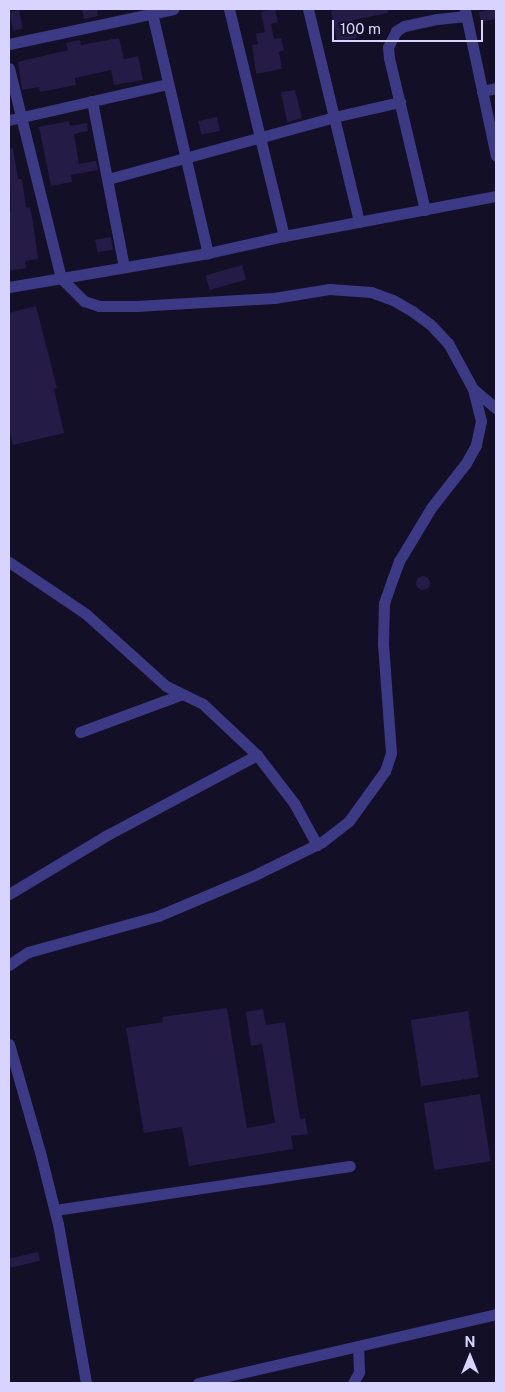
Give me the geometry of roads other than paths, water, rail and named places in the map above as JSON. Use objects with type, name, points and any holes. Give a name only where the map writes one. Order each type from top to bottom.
[{"type":"street","points":[[9,44],[152,11],[173,9]]},
{"type":"street","points":[[229,9],[284,236]]},
{"type":"street","points":[[308,9],[359,222]]},
{"type":"street","points":[[152,11],[208,252]]},
{"type":"street","points":[[425,210],[389,58],[388,47],[396,31],[404,26],[466,12],[496,156]]},
{"type":"street","points":[[9,68],[61,278],[84,302],[99,306],[136,306],[274,298],[329,289],[371,292],[393,300],[430,324],[448,343],[473,388],[480,421],[476,445],[466,463],[431,508],[399,561],[384,603],[383,644],[391,753],[385,770],[349,821],[318,845],[255,875],[158,916],[28,952],[9,965]]},
{"type":"street","points":[[9,120],[168,84]]},
{"type":"street","points":[[482,91],[496,88]]},
{"type":"street","points":[[92,101],[124,267]]},
{"type":"street","points":[[108,179],[186,159],[260,136],[400,102]]},
{"type":"street","points":[[9,287],[208,252],[496,196]]},
{"type":"street","points":[[473,388],[496,408]]},
{"type":"street","points":[[9,562],[86,614],[166,686],[203,704],[257,755],[294,803],[318,845]]},
{"type":"street","points":[[80,732],[180,694]]},
{"type":"street","points":[[9,894],[109,834],[257,755]]},
{"type":"street","points":[[9,1044],[54,1210],[86,1383]]},
{"type":"street","points":[[54,1210],[350,1166]]},
{"type":"street","points":[[198,1383],[496,1314]]},
{"type":"street","points":[[353,1383],[359,1372],[358,1346]]}]
